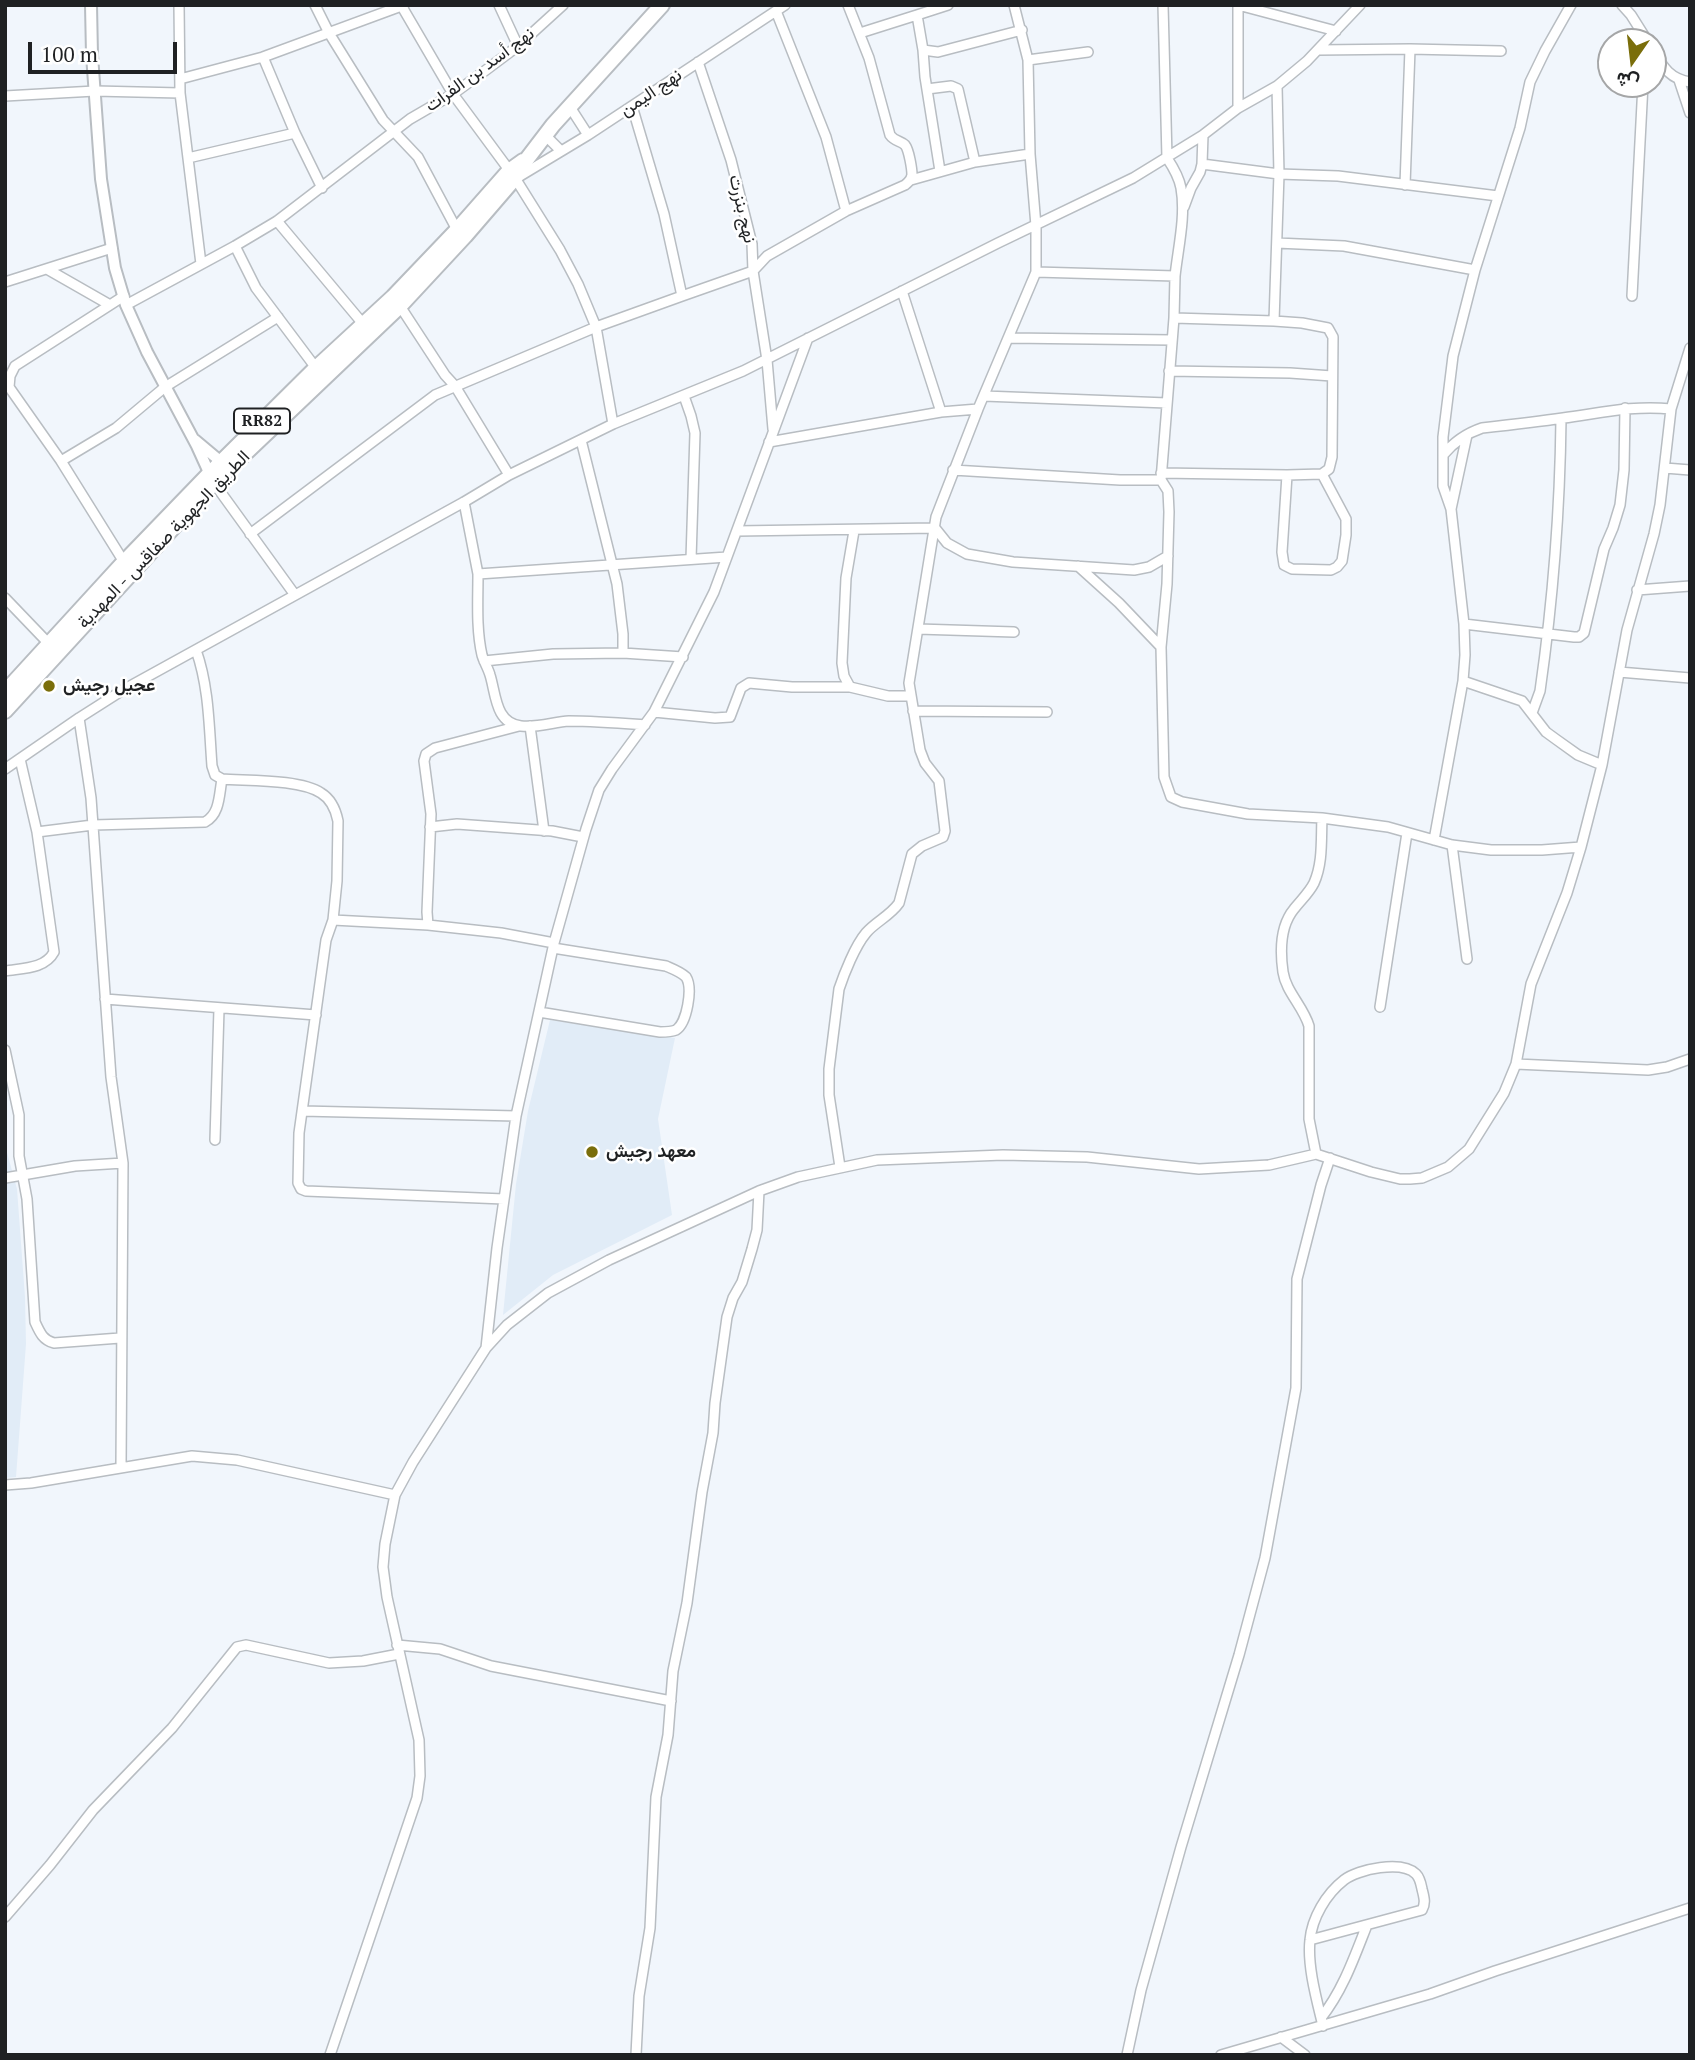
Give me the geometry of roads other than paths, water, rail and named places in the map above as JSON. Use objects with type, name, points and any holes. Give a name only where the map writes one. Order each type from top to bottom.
[{"type":"main road","name":"الطريق الجهوية صفاقس - المهدية","points":[[225,466],[316,368],[364,325],[397,301],[457,230],[527,159],[545,135],[662,5]]},
{"type":"main road","name":"الطريق الجهوية صفاقس - المهدية","points":[[53,648],[124,562],[491,208],[512,175]]},
{"type":"main road","name":"الطريق الجهوية صفاقس - المهدية","points":[[5,711],[15,688],[212,478]]},
{"type":"street","points":[[91,5],[101,179],[112,248],[125,301],[164,387],[212,478],[295,595]]},
{"type":"street","points":[[179,5],[180,93],[201,264]]},
{"type":"street","points":[[315,5],[329,33],[383,120],[418,157],[457,230]]},
{"type":"street","points":[[499,5],[518,46]]},
{"type":"street","name":"نهج أسد بن الفرات","points":[[7,377],[15,366],[110,305],[125,301],[201,264],[278,221],[410,119],[453,94],[518,46],[563,5]]},
{"type":"street","name":"نهج اليمن","points":[[512,175],[588,135],[785,5]]},
{"type":"street","points":[[848,5],[860,33],[890,135],[907,149],[911,180]]},
{"type":"street","points":[[860,33],[948,5]]},
{"type":"street","points":[[840,1167],[829,1095],[839,989],[866,933],[899,903],[912,854],[922,846],[943,837],[945,831],[939,781],[925,763],[920,750],[909,683],[936,517],[978,409],[1037,272],[1028,60],[1014,5]]},
{"type":"street","points":[[1163,5],[1167,158],[1181,188],[1182,212],[1161,476],[1169,499],[1166,610],[1161,647],[1164,777],[1171,797],[1182,802],[1248,814],[1322,818],[1388,827],[1452,845],[1518,851],[1581,847]]},
{"type":"street","points":[[1238,108],[1238,5],[1336,31]]},
{"type":"street","points":[[5,769],[123,690],[509,475],[613,424],[767,360],[1133,178],[1203,135],[1238,108],[1278,86],[1318,50],[1360,5]]},
{"type":"street","points":[[1451,509],[1443,491],[1443,455],[1444,417],[1453,356],[1475,270],[1520,128],[1530,82],[1571,5]]},
{"type":"street","points":[[1622,5],[1640,28]]},
{"type":"street","points":[[180,79],[263,57],[402,6],[453,94],[512,175],[560,250],[578,284],[596,327],[613,424]]},
{"type":"street","points":[[776,11],[826,137],[846,211]]},
{"type":"street","points":[[917,15],[940,171]]},
{"type":"street","points":[[923,50],[937,52],[1022,30]]},
{"type":"street","points":[[1318,50],[1410,48],[1501,51]]},
{"type":"street","points":[[1405,185],[1410,48]]},
{"type":"street","points":[[1028,60],[1088,52]]},
{"type":"street","points":[[263,57],[322,188]]},
{"type":"street","name":"نهج بنزرت","points":[[698,62],[731,160],[752,244],[773,431]]},
{"type":"street","points":[[1667,71],[1685,81],[1690,113]]},
{"type":"street","points":[[927,89],[951,86],[958,89],[975,162]]},
{"type":"street","points":[[1275,321],[1279,174],[1278,86]]},
{"type":"street","points":[[5,96],[94,91],[180,93]]},
{"type":"street","points":[[1632,296],[1642,98]]},
{"type":"street","points":[[632,106],[664,214],[681,296]]},
{"type":"street","points":[[570,107],[588,135]]},
{"type":"street","points":[[188,158],[295,132]]},
{"type":"street","points":[[545,135],[561,151]]},
{"type":"street","points":[[1182,212],[1200,172],[1203,135]]},
{"type":"street","points":[[250,534],[435,395],[596,327],[753,271],[767,256],[846,211],[911,180],[975,162],[1030,153]]},
{"type":"street","points":[[1202,164],[1279,174],[1338,176],[1499,196]]},
{"type":"street","points":[[278,221],[364,325]]},
{"type":"street","points":[[1277,243],[1344,246],[1475,270]]},
{"type":"street","points":[[235,246],[257,288],[316,368]]},
{"type":"street","points":[[5,282],[112,248]]},
{"type":"street","points":[[47,269],[110,305]]},
{"type":"street","points":[[1037,272],[1175,276]]},
{"type":"street","points":[[902,291],[941,412]]},
{"type":"street","points":[[397,301],[455,386],[509,475]]},
{"type":"street","points":[[61,461],[116,428],[164,387],[278,317]]},
{"type":"street","points":[[953,470],[1119,480],[1161,476],[1322,474],[1329,469],[1332,457],[1333,337],[1328,328],[1275,321],[1174,318]]},
{"type":"street","points":[[486,1348],[516,1116],[553,946],[583,837],[599,790],[654,712],[714,592],[808,338]]},
{"type":"street","points":[[1009,338],[1172,340]]},
{"type":"street","points":[[330,2055],[417,1798],[420,1776],[419,1740],[383,1567],[395,1495],[486,1348],[507,1325],[548,1293],[609,1260],[760,1191],[798,1177],[877,1160],[1003,1155],[1087,1157],[1199,1169],[1269,1165],[1315,1154],[1399,1179],[1422,1178],[1448,1167],[1469,1149],[1504,1093],[1516,1064],[1531,984],[1567,893],[1581,847],[1602,765],[1637,590],[1654,534],[1671,409],[1687,367],[1690,348]]},
{"type":"street","points":[[1169,370],[1332,376]]},
{"type":"street","points":[[7,377],[9,387],[61,461],[124,562]]},
{"type":"street","points":[[684,396],[695,433],[691,559]]},
{"type":"street","points":[[984,396],[1167,403]]},
{"type":"street","points":[[1443,455],[1467,435],[1482,428],[1625,408],[1671,409]]},
{"type":"street","points":[[1464,624],[1577,637],[1582,635],[1587,628],[1604,549],[1620,505],[1624,470],[1625,408]]},
{"type":"street","points":[[769,442],[941,412],[978,409]]},
{"type":"street","points":[[1532,713],[1540,691],[1557,544],[1561,419]]},
{"type":"street","points":[[1434,840],[1463,681],[1466,642],[1451,509],[1467,435]]},
{"type":"street","points":[[193,439],[225,466]]},
{"type":"street","points":[[581,440],[621,609],[623,653]]},
{"type":"street","points":[[1665,468],[1690,470]]},
{"type":"street","points":[[1287,475],[1282,552],[1284,565],[1292,569],[1331,570],[1337,567],[1343,558],[1347,524],[1322,474]]},
{"type":"street","points":[[464,502],[478,574],[478,613],[484,661],[490,673],[500,713],[519,726]]},
{"type":"street","points":[[935,528],[947,543],[967,554],[1013,562],[1139,570],[1168,556]]},
{"type":"street","points":[[737,531],[935,528]]},
{"type":"street","points":[[850,687],[844,676],[842,663],[846,578],[853,531]]},
{"type":"street","points":[[478,574],[727,557]]},
{"type":"street","points":[[1078,566],[1119,603],[1161,647]]},
{"type":"street","points":[[1637,590],[1690,586]]},
{"type":"street","points":[[5,598],[53,648]]},
{"type":"street","points":[[918,629],[1014,632]]},
{"type":"street","points":[[196,650],[206,689],[215,775],[222,779],[301,785],[329,799],[338,821],[333,920],[326,940],[299,1133],[298,1183],[301,1189],[504,1199]]},
{"type":"street","points":[[484,661],[552,654],[623,653],[683,657]]},
{"type":"street","points":[[1619,672],[1690,678]]},
{"type":"street","points":[[1463,681],[1517,698],[1526,704],[1546,732],[1578,755],[1602,765]]},
{"type":"street","points":[[654,712],[730,717],[741,688],[748,683],[792,687],[850,687],[888,696],[910,696]]},
{"type":"street","points":[[913,710],[1047,712]]},
{"type":"street","points":[[79,718],[91,798],[111,1077],[122,1163],[121,1467]]},
{"type":"street","points":[[428,925],[431,814],[424,761],[426,754],[435,748],[519,726],[567,722],[645,725]]},
{"type":"street","points":[[530,726],[544,831]]},
{"type":"street","points":[[5,971],[39,965],[49,961],[54,952],[37,832],[20,759]]},
{"type":"street","points":[[37,832],[93,825],[205,822],[216,811],[222,779]]},
{"type":"street","points":[[1315,1154],[1309,1119],[1308,1026],[1306,1016],[1284,976],[1282,948],[1287,921],[1310,891],[1319,869],[1322,818]]},
{"type":"street","points":[[430,827],[457,824],[583,837]]},
{"type":"street","points":[[1380,1007],[1407,833]]},
{"type":"street","points":[[1452,845],[1466,960]]},
{"type":"street","points":[[333,920],[428,925],[501,933],[553,946],[666,967],[685,976],[688,983],[687,1010],[680,1026],[674,1031],[660,1032],[539,1012]]},
{"type":"street","points":[[105,999],[316,1015]]},
{"type":"street","points":[[215,1140],[219,1009]]},
{"type":"street","points":[[5,1050],[19,1115],[19,1156],[27,1199],[35,1322],[40,1334],[54,1343],[120,1338]]},
{"type":"street","points":[[1516,1064],[1648,1070],[1690,1059]]},
{"type":"street","points":[[302,1111],[516,1116]]},
{"type":"street","points":[[1127,2055],[1141,1990],[1265,1558],[1296,1388],[1298,1272],[1330,1157]]},
{"type":"street","points":[[5,1178],[75,1166],[122,1163]]},
{"type":"street","points":[[636,2055],[639,1996],[650,1928],[656,1797],[668,1735],[673,1671],[687,1603],[713,1433],[727,1317],[757,1230],[760,1191]]},
{"type":"street","points":[[5,1485],[32,1483],[192,1456],[237,1460],[395,1495]]},
{"type":"street","points":[[5,1917],[93,1810],[172,1728],[237,1647],[246,1645],[328,1663],[363,1661],[398,1649],[439,1649],[491,1666],[671,1701]]},
{"type":"street","points":[[1310,1940],[1422,1910],[1425,1902],[1416,1874],[1395,1867],[1368,1870],[1346,1878],[1328,1896],[1319,1911],[1310,1940],[1313,1977],[1322,2022]]},
{"type":"street","points":[[1221,2055],[1322,2022],[1430,1994],[1690,1908]]},
{"type":"street","points":[[1322,2022],[1338,1996],[1367,1926]]},
{"type":"street","points":[[1281,2037],[1306,2055]]},
{"type":"place","name":"عجيل رجيش","points":[[49,686]]},
{"type":"place","name":"معهد رجيش","points":[[592,1152]]}]
